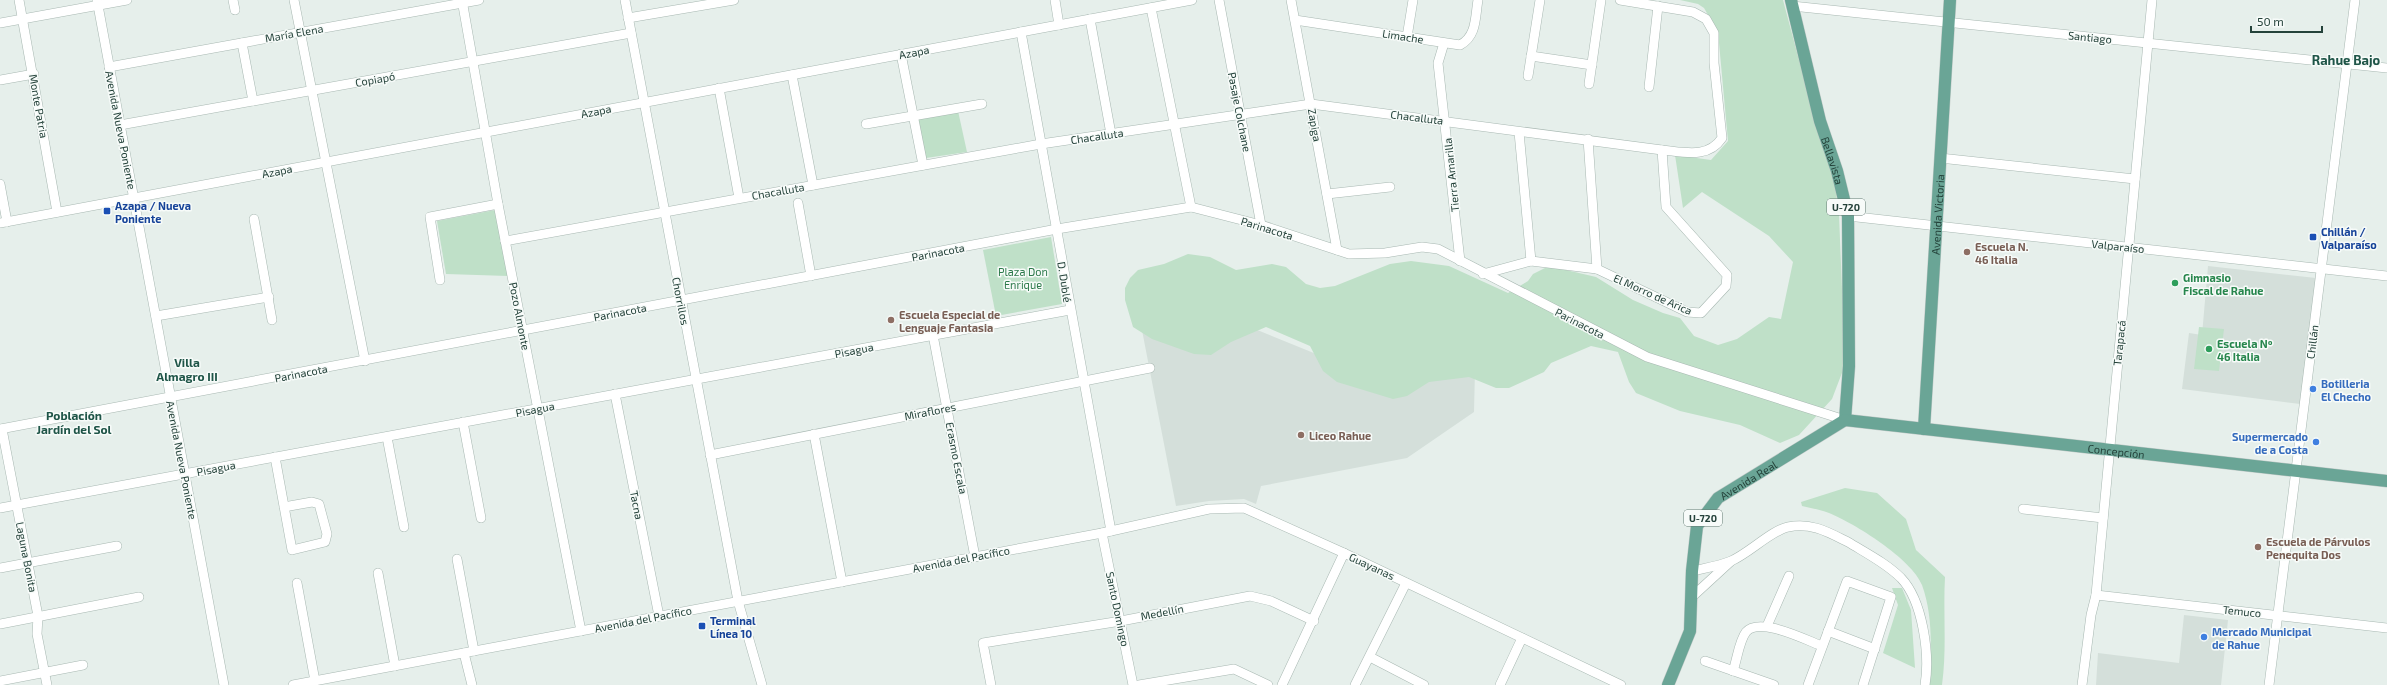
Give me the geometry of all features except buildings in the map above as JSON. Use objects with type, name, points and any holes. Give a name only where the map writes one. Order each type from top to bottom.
[{"type":"main road","name":"Avenida Victoria","points":[[1924,429],[1950,0]]},
{"type":"main road","name":"Bellavista","points":[[1792,3],[1820,121],[1837,171],[1848,216],[1849,366],[1845,420]]},
{"type":"main road","name":"Concepción","points":[[1845,420],[2387,481]]},
{"type":"main road","name":"Avenida Real","points":[[1668,685],[1690,631],[1693,596],[1692,571],[1697,526],[1718,498],[1845,420]]},
{"type":"street","name":"Monte Patria","points":[[19,0],[34,74],[57,212]]},
{"type":"street","points":[[0,23],[97,3],[127,0]]},
{"type":"street","points":[[233,0],[235,10]]},
{"type":"street","points":[[294,0],[365,361]]},
{"type":"street","name":"María Elena","points":[[109,66],[479,0]]},
{"type":"street","name":"Chorrillos","points":[[625,0],[738,601],[762,685]]},
{"type":"street","points":[[628,18],[734,0]]},
{"type":"street","points":[[1055,0],[1059,25]]},
{"type":"street","name":"Azapa","points":[[3,222],[1192,0]]},
{"type":"street","name":"Pasaje Colchane","points":[[1219,0],[1262,225]]},
{"type":"street","name":"Zapiga","points":[[1291,0],[1337,250]]},
{"type":"street","points":[[1407,37],[1413,0]]},
{"type":"street","name":"Limache","points":[[1294,20],[1460,45],[1469,40],[1473,33],[1478,0]]},
{"type":"street","points":[[1528,76],[1540,0]]},
{"type":"street","points":[[1590,84],[1601,0]]},
{"type":"street","points":[[1620,0],[1658,6],[1649,86]]},
{"type":"street","name":"Tarapacá","points":[[2082,685],[2091,615],[2096,596],[2108,450],[2152,0]]},
{"type":"street","name":"Chillán","points":[[2269,685],[2355,0]]},
{"type":"street","name":"Pozo Almonte","points":[[462,2],[498,204],[581,631]]},
{"type":"street","name":"Avenida Nueva Poniente","points":[[97,3],[224,685]]},
{"type":"street","name":"Santiago","points":[[1792,3],[1949,22],[2387,68]]},
{"type":"street","name":"Chacalluta","points":[[505,241],[1041,144],[1311,104],[1519,132],[1588,139],[1662,150],[1706,152],[1716,147],[1722,138],[1714,68],[1714,33],[1706,19],[1698,14],[1658,6]]},
{"type":"street","points":[[1151,8],[1191,207]]},
{"type":"street","points":[[1090,19],[1111,134]]},
{"type":"street","name":"D. Dublé","points":[[1021,32],[1084,381],[1107,532]]},
{"type":"street","name":"Copiapó","points":[[120,125],[631,33]]},
{"type":"street","points":[[242,43],[253,101]]},
{"type":"street","name":"Tierra Amarilla","points":[[1444,43],[1438,63],[1446,121],[1460,261]]},
{"type":"street","points":[[901,54],[923,165]]},
{"type":"street","points":[[1532,56],[1592,65]]},
{"type":"street","points":[[0,80],[34,74]]},
{"type":"street","points":[[792,75],[813,185]]},
{"type":"street","points":[[719,88],[739,198]]},
{"type":"street","points":[[866,124],[982,104]]},
{"type":"street","points":[[1519,132],[1531,261]]},
{"type":"street","points":[[1588,139],[1597,269]]},
{"type":"street","name":"El Morro de Arica","points":[[1483,274],[1531,261],[1597,269],[1694,314],[1701,313],[1726,286],[1726,275],[1723,269],[1666,207],[1662,150]]},
{"type":"street","points":[[1940,158],[2135,179]]},
{"type":"street","points":[[0,184],[3,222]]},
{"type":"street","points":[[1327,194],[1390,187]]},
{"type":"street","points":[[798,203],[811,276]]},
{"type":"street","points":[[440,280],[430,216],[498,204]]},
{"type":"street","name":"Parinacota","points":[[1,429],[1057,229],[1191,207],[1262,225],[1349,254],[1422,247],[1446,252],[1483,274],[1647,356],[1845,420]]},
{"type":"street","name":"Valparaíso","points":[[1848,216],[2387,276]]},
{"type":"street","points":[[254,219],[272,320]]},
{"type":"street","points":[[156,316],[269,297]]},
{"type":"street","name":"Pisagua","points":[[0,508],[1070,310]]},
{"type":"street","name":"Erasmo Escala","points":[[933,335],[975,557]]},
{"type":"street","name":"Miraflores","points":[[710,455],[1150,368]]},
{"type":"street","name":"Tacna","points":[[615,394],[658,616]]},
{"type":"street","points":[[463,422],[481,518]]},
{"type":"street","name":"Laguna Bonita","points":[[1,429],[38,616],[37,634],[47,685]]},
{"type":"street","points":[[814,434],[842,582]]},
{"type":"street","points":[[387,437],[404,527]]},
{"type":"street","points":[[275,457],[284,507],[292,550],[325,542],[327,534],[319,504],[312,502],[284,507]]},
{"type":"street","name":"Guayanas","points":[[1107,532],[1209,509],[1244,508],[1344,553],[1621,685]]},
{"type":"street","points":[[2023,509],[2103,518]]},
{"type":"street","points":[[1693,596],[1731,561],[1786,527],[1807,524],[1832,534],[1873,556],[1902,578],[1918,605],[1924,635],[1925,685]]},
{"type":"street","name":"Avenida del Pacífico","points":[[299,684],[1107,532]]},
{"type":"street","name":"Santo Domingo","points":[[1107,532],[1133,685]]},
{"type":"street","points":[[0,568],[117,546]]},
{"type":"street","points":[[1282,685],[1314,621],[1344,553]]},
{"type":"street","points":[[457,559],[474,651]]},
{"type":"street","points":[[1692,571],[1731,561]]},
{"type":"street","points":[[378,573],[395,666]]},
{"type":"street","points":[[1767,626],[1789,576]]},
{"type":"street","points":[[1808,685],[1847,580],[1891,597],[1863,685]]},
{"type":"street","points":[[297,583],[315,681]]},
{"type":"street","points":[[1355,685],[1406,583]]},
{"type":"street","name":"Medellín","points":[[991,685],[983,643],[1121,621],[1250,596],[1271,600],[1314,621]]},
{"type":"street","name":"Temuco","points":[[2096,596],[2387,628]]},
{"type":"street","points":[[0,624],[139,597]]},
{"type":"street","points":[[1733,671],[1746,632],[1754,626],[1767,626],[1822,646]]},
{"type":"street","points":[[1828,631],[1875,649]]},
{"type":"street","points":[[1500,685],[1522,638]]},
{"type":"street","points":[[464,653],[472,685]]},
{"type":"street","points":[[1370,657],[1424,685]]},
{"type":"street","points":[[1705,661],[1774,685]]},
{"type":"street","points":[[0,681],[83,665]]},
{"type":"street","points":[[1139,685],[1234,669],[1268,685]]},
{"type":"shaded area","points":[[2208,266],[2316,278],[2300,404],[2182,389],[2189,333],[2202,335]]},
{"type":"shaded area","name":"Liceo Rahue","points":[[1141,325],[1245,325],[1395,386],[1475,369],[1474,412],[1407,458],[1261,486],[1256,504],[1244,499],[1209,501],[1176,506]]},
{"type":"shaded area","name":"Mercado Municipal de Rahue","points":[[2184,615],[2228,620],[2221,685],[2096,685],[2098,653],[2179,663]]},
{"type":"green space","points":[[1680,0],[1783,0],[1815,120],[1833,171],[1839,214],[1845,365],[1832,399],[1799,435],[1780,443],[1740,425],[1680,411],[1636,393],[1629,382],[1618,352],[1591,346],[1551,363],[1544,372],[1509,388],[1496,388],[1469,377],[1429,382],[1407,396],[1393,399],[1337,382],[1323,371],[1310,346],[1266,327],[1231,342],[1211,355],[1194,354],[1152,339],[1133,327],[1125,300],[1125,288],[1130,278],[1138,270],[1164,264],[1188,254],[1210,257],[1236,270],[1272,264],[1286,267],[1306,284],[1320,288],[1335,286],[1390,264],[1411,261],[1449,266],[1508,293],[1528,281],[1533,274],[1549,266],[1596,277],[1633,300],[1663,313],[1680,318],[1694,336],[1718,345],[1737,339],[1769,317],[1781,319],[1793,262],[1769,236],[1702,192],[1683,208],[1675,155],[1711,160],[1728,141],[1718,32],[1704,8],[1698,4]]},
{"type":"green space","points":[[958,111],[967,152],[926,158],[918,118]]},
{"type":"green space","points":[[495,210],[508,276],[446,274],[437,221]]},
{"type":"green space","name":"Plaza Don Enrique","points":[[1051,237],[1062,304],[996,316],[983,250]]},
{"type":"green space","name":"Escuela Nº 46 Italia","points":[[2199,327],[2224,329],[2219,371],[2194,369]]},
{"type":"green space","points":[[1845,488],[1877,493],[1906,519],[1916,550],[1945,577],[1944,658],[1942,685],[1928,685],[1931,647],[1930,621],[1926,597],[1922,585],[1916,575],[1895,553],[1867,533],[1829,513],[1802,506],[1801,502]]},
{"type":"green space","points":[[1892,588],[1902,588],[1911,610],[1915,668],[1883,653],[1898,605]]},
{"type":"place","name":"Azapa / Nueva Poniente","points":[[107,211]]},
{"type":"place","name":"Chillán / Valparaíso","points":[[2313,237]]},
{"type":"place","name":"Escuela N. 46 Italia","points":[[1967,252]]},
{"type":"place","name":"Gimnasio Fiscal de Rahue","points":[[2175,283]]},
{"type":"place","name":"Escuela Especial de Lenguaje Fantasia","points":[[891,320]]},
{"type":"place","name":"Escuela Nº 46 Italia","points":[[2209,349]]},
{"type":"place","name":"Botilleria El Checho","points":[[2313,389]]},
{"type":"place","name":"Liceo Rahue","points":[[1301,435]]},
{"type":"place","name":"Supermercado de a Costa","points":[[2316,442]]},
{"type":"place","name":"Escuela de Párvulos Penequita Dos","points":[[2258,547]]},
{"type":"place","name":"Terminal Línea 10","points":[[702,626]]},
{"type":"place","name":"Mercado Municipal de Rahue","points":[[2204,637]]},
{"type":"district","name":"Rahue Bajo","points":[[2346,60]]},
{"type":"district","name":"Villa Almagro III","points":[[187,369]]},
{"type":"district","name":"Población Jardín del Sol","points":[[74,422]]}]
